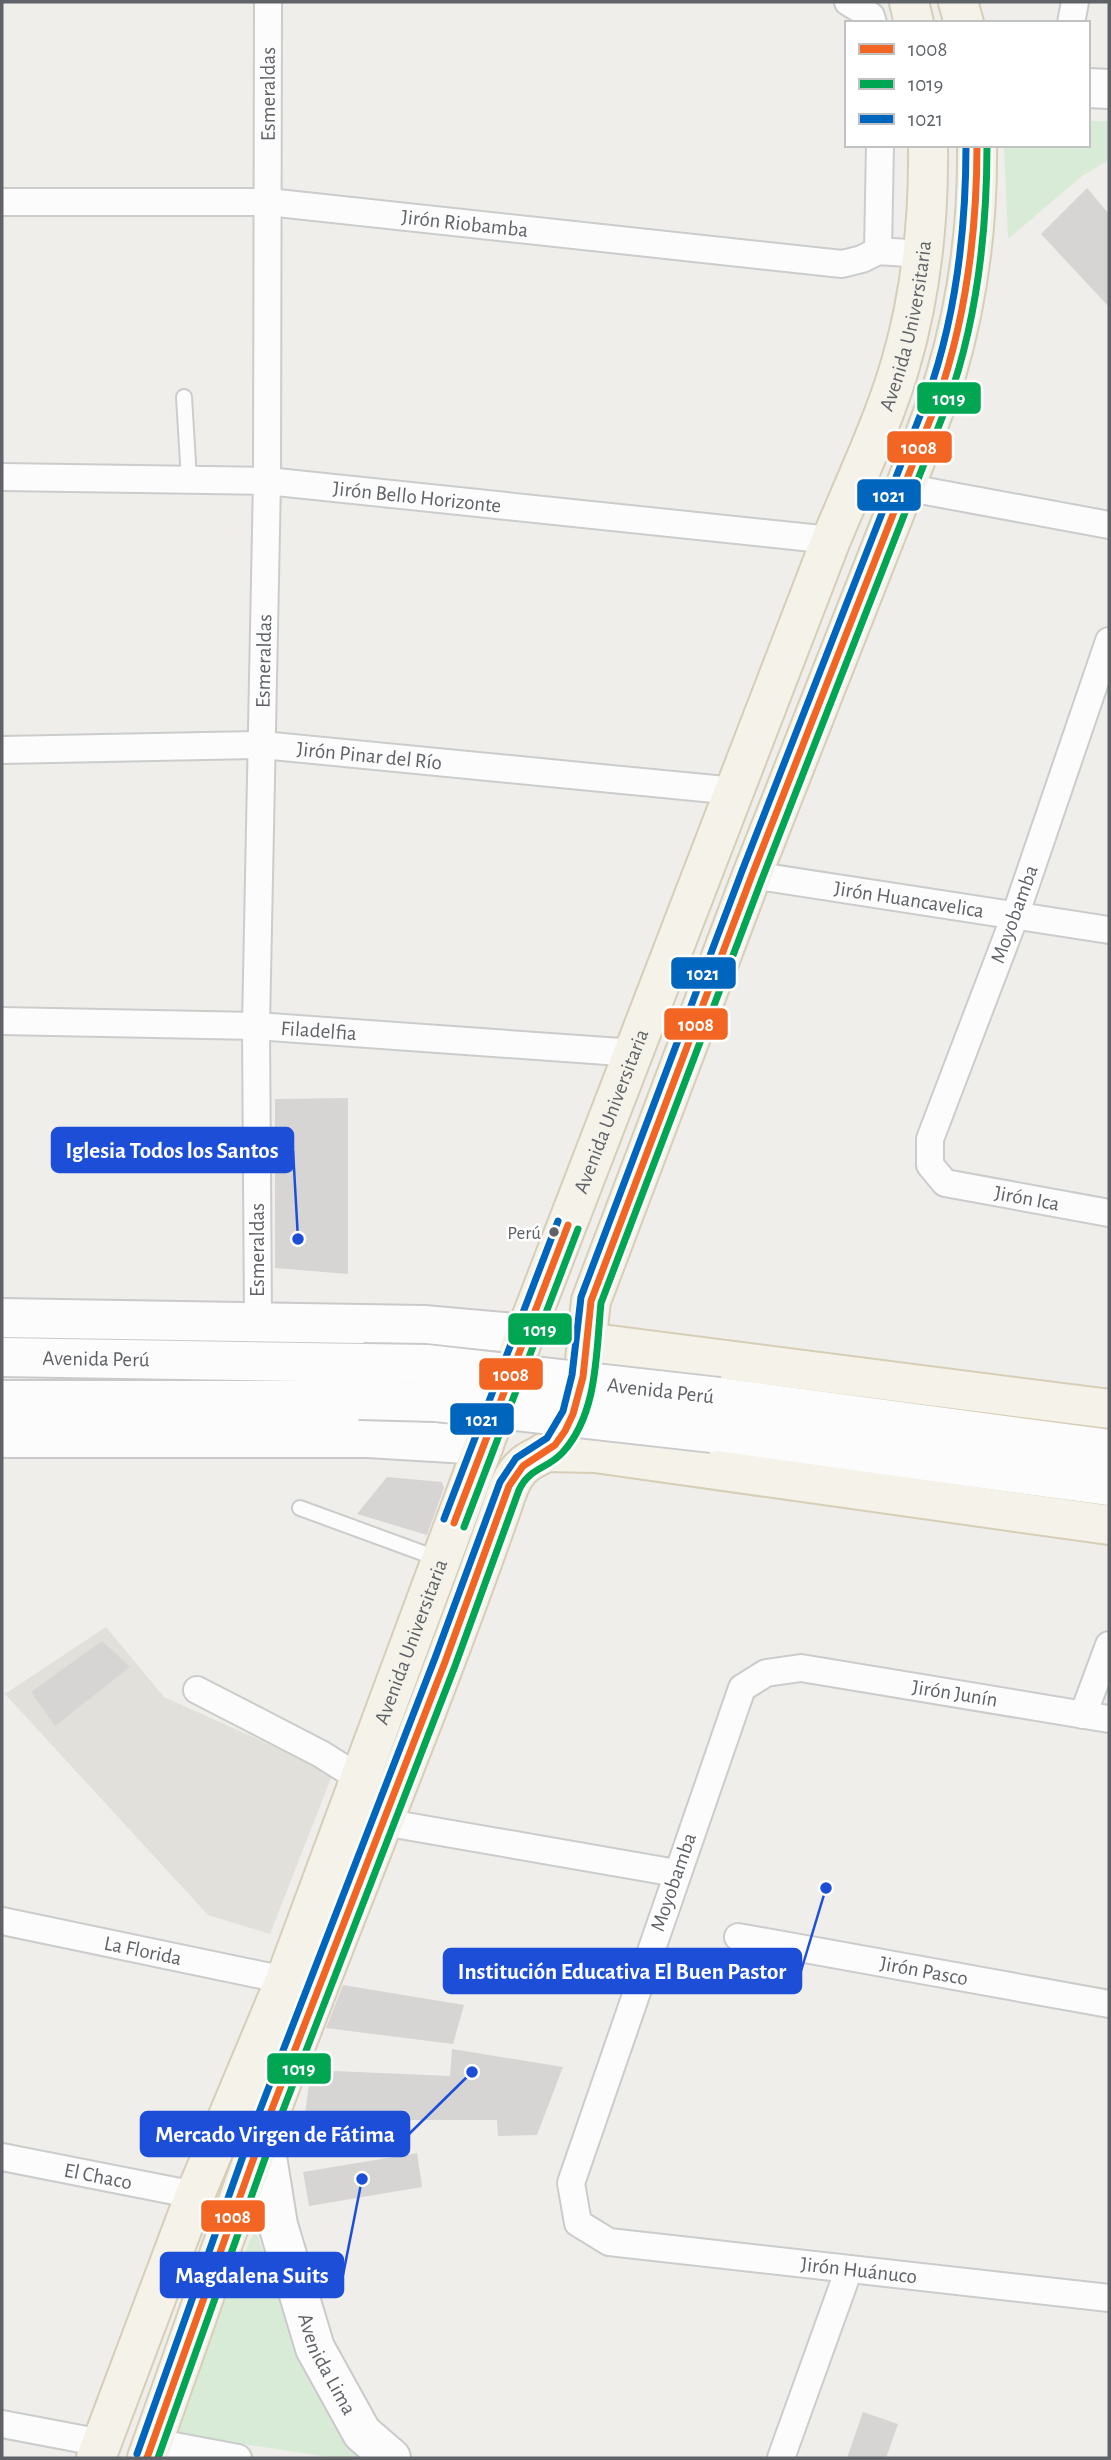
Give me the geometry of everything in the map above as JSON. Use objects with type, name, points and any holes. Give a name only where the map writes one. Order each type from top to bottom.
[{"type":"main road","points":[[909,2],[914,21]]},
{"type":"main road","points":[[1090,88],[1109,89]]},
{"type":"main road","name":"Avenida Universitaria","points":[[99,2451],[195,2195],[285,1980],[525,1334],[831,540],[878,429],[900,367],[914,313],[929,197],[928,147]]},
{"type":"main road","name":"Avenida Universitaria","points":[[150,2450],[263,2132],[464,1615],[506,1496],[517,1471],[553,1447],[561,1437],[576,1405],[583,1375],[591,1301],[946,374],[968,282],[978,196],[977,147]]},
{"type":"main road","name":"Avenida Perú","points":[[2,1318],[424,1325],[525,1334]]},
{"type":"main road","name":"Avenida Perú","points":[[586,1342],[1109,1409]]},
{"type":"main road","name":"Avenida Perú","points":[[2,1357],[426,1364],[1109,1486]]},
{"type":"main road","name":"Avenida Perú","points":[[2,1400],[436,1402],[715,1415],[1109,1449]]},
{"type":"main road","points":[[2,1438],[368,1437],[484,1445]]},
{"type":"main road","points":[[545,1452],[595,1453],[1109,1525]]},
{"type":"main road","name":"Avenida Lima","points":[[263,2132],[278,2225],[315,2348],[362,2433],[391,2458]]},
{"type":"street","name":"Esmeraldas","points":[[258,1321],[256,1027],[267,481],[268,2]]},
{"type":"street","points":[[848,2],[871,16],[872,21]]},
{"type":"street","points":[[1071,21],[1075,2]]},
{"type":"street","points":[[878,251],[880,147]]},
{"type":"street","name":"Jirón Riobamba","points":[[2,202],[268,202],[842,264],[878,251],[922,254]]},
{"type":"street","name":"Jirón Bello Horizonte","points":[[2,477],[267,481],[831,540]]},
{"type":"street","points":[[904,487],[1109,526]]},
{"type":"street","name":"Moyobamba","points":[[944,1184],[930,1165],[930,1139],[1015,916],[1109,641]]},
{"type":"street","name":"Jirón Pinar del Río","points":[[2,750],[262,745],[735,791]]},
{"type":"street","name":"Jirón Huancavelica","points":[[752,875],[1109,930]]},
{"type":"street","name":"Filadelfia","points":[[2,1021],[256,1027],[635,1053]]},
{"type":"street","name":"Jirón Ica","points":[[944,1184],[1109,1213]]},
{"type":"street","points":[[1083,1715],[1109,1646]]},
{"type":"street","name":"Moyobamba","points":[[609,2242],[578,2223],[571,2183],[742,1688],[766,1673],[801,1668]]},
{"type":"street","name":"Jirón Junín","points":[[801,1668],[1109,1719]]},
{"type":"street","points":[[197,1690],[321,1754],[359,1778]]},
{"type":"street","points":[[383,1822],[676,1873]]},
{"type":"street","name":"La Florida","points":[[2,1922],[285,1980]]},
{"type":"street","name":"Jirón Pasco","points":[[738,1937],[1109,2004]]},
{"type":"street","name":"El Chaco","points":[[2,2157],[195,2195]]},
{"type":"street","name":"Jirón Huánuco","points":[[609,2242],[1109,2298]]},
{"type":"street","points":[[781,2458],[849,2269]]},
{"type":"street","points":[[2,2424],[99,2451]]},
{"type":"street","points":[[150,2450],[238,2458]]},
{"type":"lane","points":[[184,397],[189,480]]},
{"type":"lane","points":[[300,1508],[440,1559]]},
{"type":"shaded area","points":[[106,1627],[164,1697],[333,1773],[270,1934],[208,1915],[5,1694]]},
{"type":"green space","points":[[1090,121],[1109,121],[1109,160],[1082,176],[1008,239],[1004,147],[1090,147]]},
{"type":"green space","points":[[255,2229],[292,2327],[368,2458],[334,2458],[179,2434],[174,2422]]},
{"type":"building","points":[[1087,188],[1109,214],[1109,307],[1041,234]]},
{"type":"building","points":[[348,1098],[348,1274],[275,1268],[275,1099]]},
{"type":"building","points":[[387,1477],[442,1482],[444,1488],[427,1535],[357,1514]]},
{"type":"building","points":[[102,1641],[130,1667],[55,1726],[31,1692]]},
{"type":"building","points":[[343,1985],[464,2005],[453,2044],[326,2028]]},
{"type":"building","points":[[452,2049],[563,2067],[537,2135],[498,2136],[497,2120],[304,2120],[311,2070],[450,2076]]},
{"type":"building","points":[[417,2153],[422,2187],[309,2206],[303,2172]]},
{"type":"building","points":[[863,2412],[898,2424],[886,2458],[847,2458]]},
{"type":"transit line","name":"1021","points":[[137,2454],[253,2128],[435,1658],[500,1482],[516,1458],[547,1438],[563,1411],[572,1375],[581,1297],[742,871],[927,398],[945,336],[957,273],[964,209],[966,147]]},
{"type":"transit line","name":"1008","points":[[147,2458],[263,2132],[445,1662],[509,1486],[523,1466],[555,1445],[573,1414],[583,1377],[591,1301],[752,875],[937,402],[955,339],[968,275],[975,210],[977,147]]},
{"type":"transit line","name":"1019","points":[[158,2458],[273,2136],[455,1666],[519,1490],[528,1477],[563,1452],[583,1419],[593,1382],[601,1303],[762,879],[947,405],[966,342],[978,277],[985,211],[987,147]]},
{"type":"transit line","name":"1021","points":[[444,1519],[558,1221]]},
{"type":"transit line","name":"1008","points":[[454,1523],[568,1225]]},
{"type":"transit line","name":"1019","points":[[464,1527],[578,1229]]},
{"type":"place","name":"Perú","points":[[554,1232]]},
{"type":"place","name":"Iglesia Todos los Santos","points":[[298,1239]]},
{"type":"place","name":"Institución Educativa El Buen Pastor","points":[[826,1888]]},
{"type":"place","name":"Mercado Virgen de Fátima","points":[[472,2072]]},
{"type":"place","name":"Magdalena Suits","points":[[362,2179]]}]
